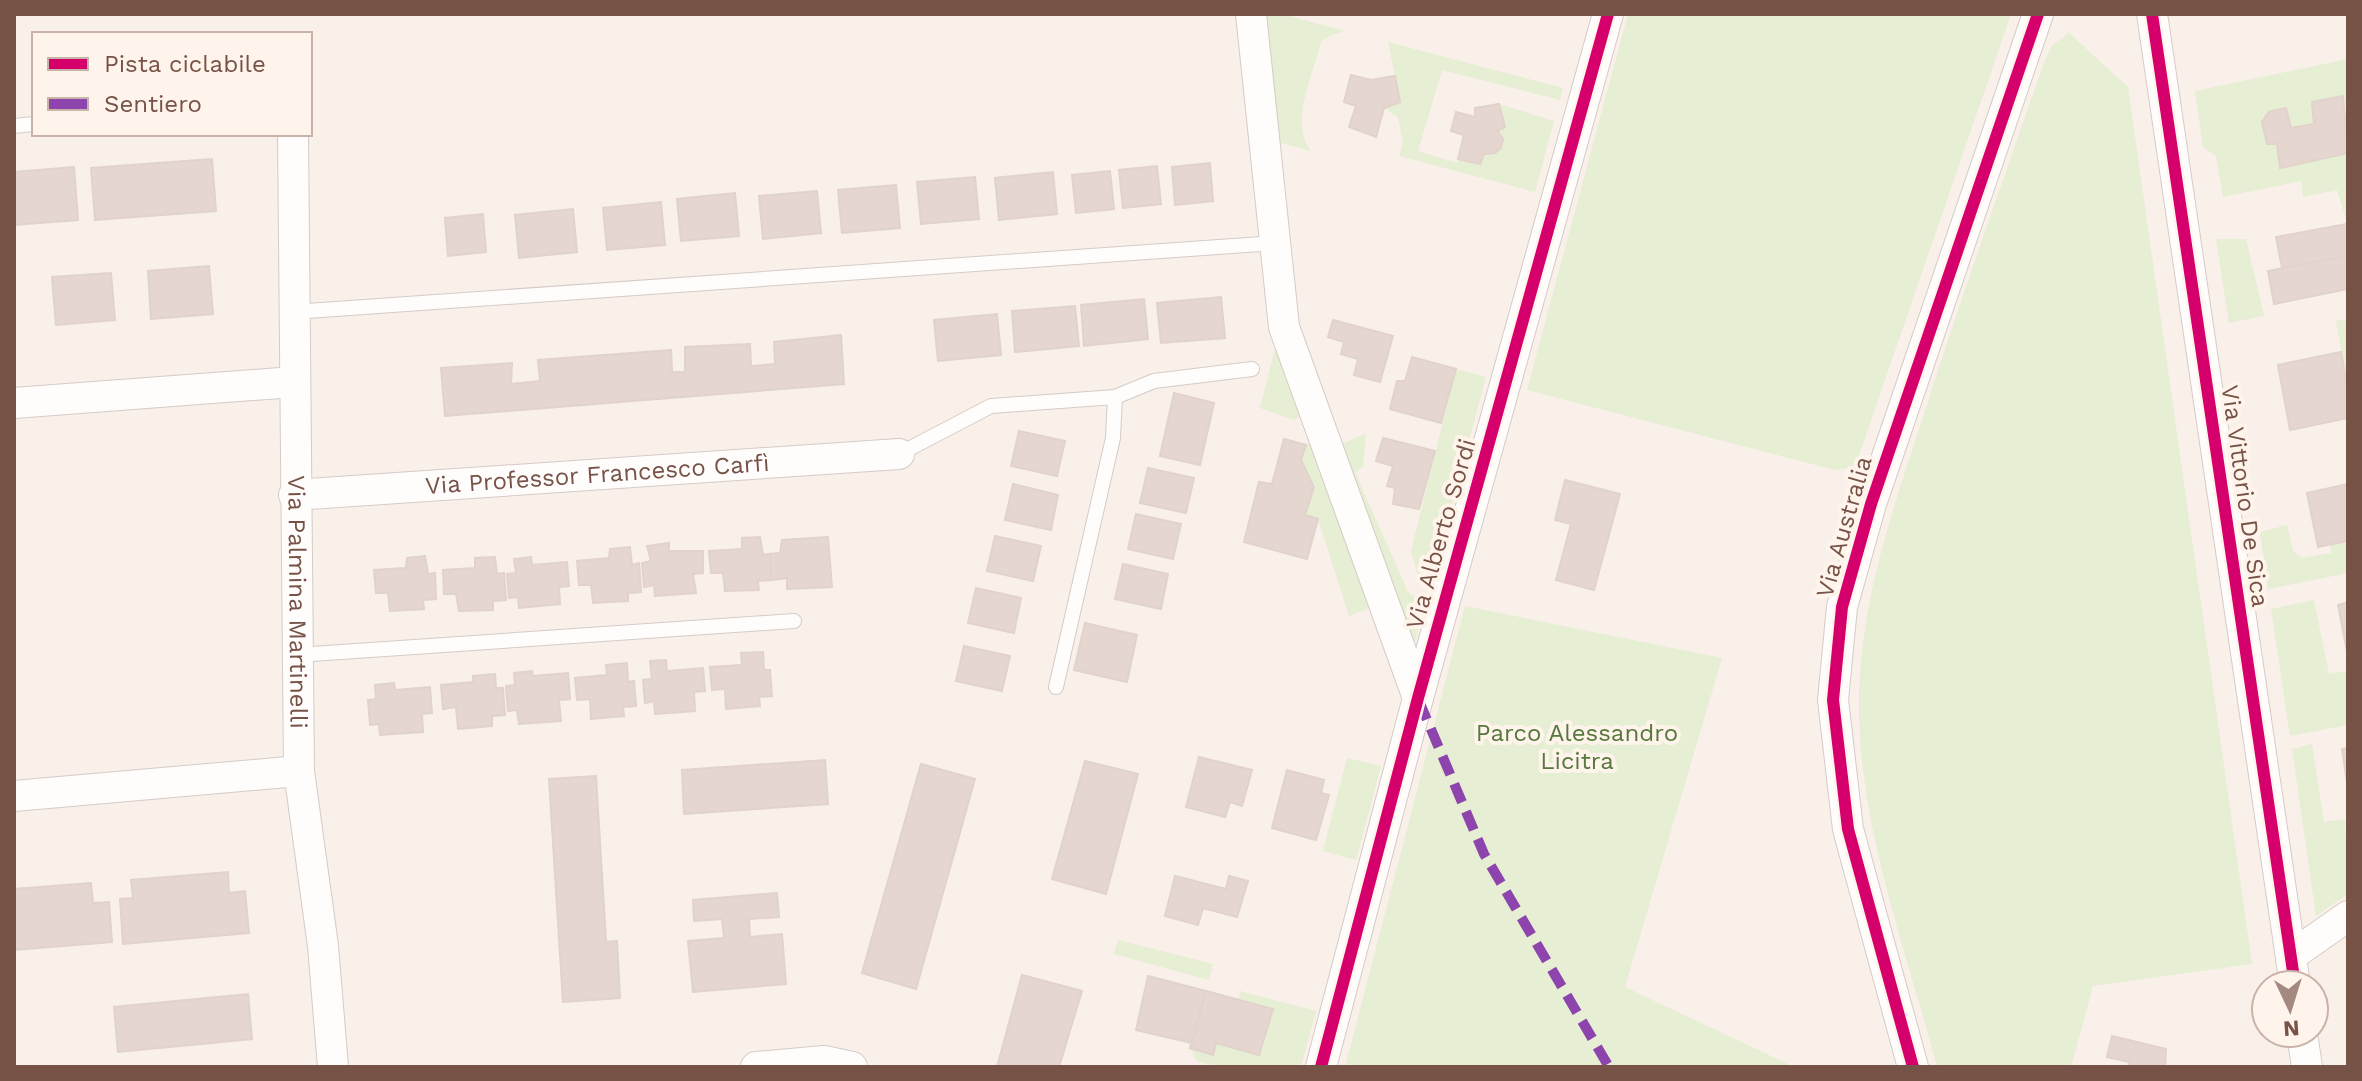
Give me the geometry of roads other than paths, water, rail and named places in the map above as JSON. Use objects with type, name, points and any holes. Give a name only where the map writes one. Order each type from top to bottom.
[{"type":"street","points":[[1251,14],[1284,327],[1418,698]]},
{"type":"street","name":"Via Alberto Sordi","points":[[1321,1067],[1418,698],[1608,14]]},
{"type":"street","name":"Via Australia","points":[[1913,1067],[1848,829],[1833,700],[1842,607],[1871,504],[2038,14]]},
{"type":"street","name":"Via Vittorio De Sica","points":[[2149,15],[2293,969]]},
{"type":"street","name":"Via Palmina Martinelli","points":[[293,136],[299,771],[323,946],[333,1067]]},
{"type":"street","points":[[14,403],[293,382]]},
{"type":"street","name":"Via Professor Francesco Carfì","points":[[294,495],[899,454]]},
{"type":"street","points":[[14,796],[299,771]]},
{"type":"street","points":[[2294,969],[2348,916]]},
{"type":"street","points":[[756,1067],[824,1061],[852,1067]]},
{"type":"lane","points":[[293,312],[1275,243]]},
{"type":"lane","points":[[899,454],[991,406],[1115,397],[1154,381],[1252,369]]},
{"type":"lane","points":[[1056,687],[1113,438],[1115,397]]},
{"type":"lane","points":[[297,655],[794,621]]},
{"type":"park label","name":"Parco Alessandro Licitra","points":[[1577,747]]}]
